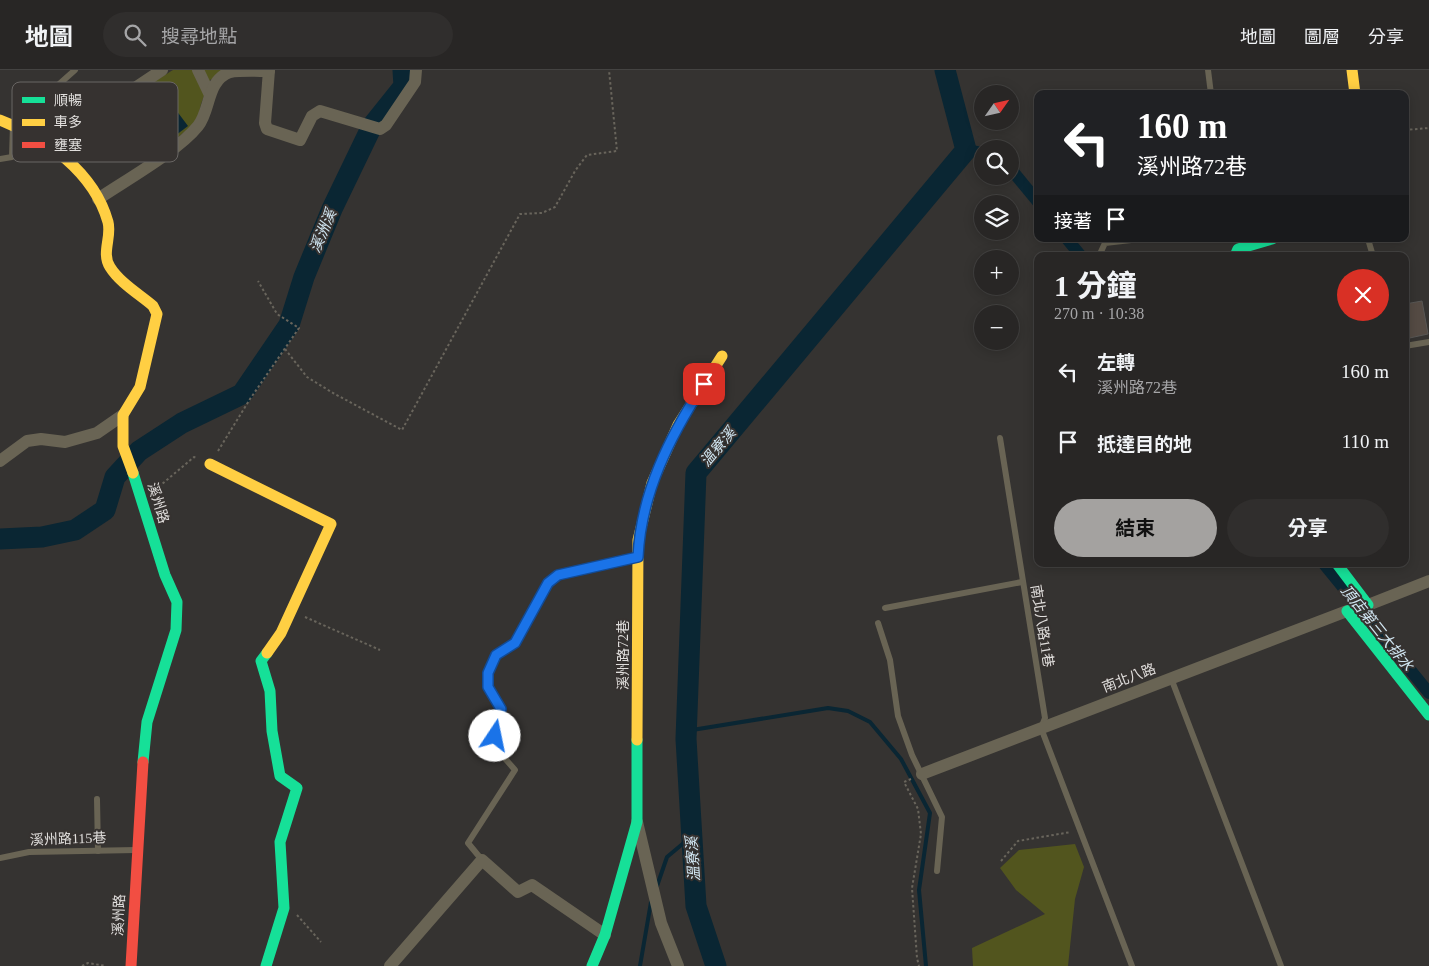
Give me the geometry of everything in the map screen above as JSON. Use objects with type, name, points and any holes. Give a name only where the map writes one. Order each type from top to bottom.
[{"type":"street","points":[[144,82],[162,70]]},
{"type":"street","points":[[198,70],[209,93]]},
{"type":"street","points":[[178,144],[190,136],[201,122],[209,93],[216,83],[230,72],[269,70],[265,123],[267,129],[300,140],[312,116],[320,111],[380,129],[386,125],[416,82],[416,70]]},
{"type":"street","points":[[1352,70],[1354,90]]},
{"type":"street","points":[[0,120],[12,124]]},
{"type":"street","points":[[0,461],[27,441],[41,439],[65,442],[97,433],[123,414],[140,387],[157,314],[153,306],[110,266],[107,257],[109,224],[94,191],[69,162]]},
{"type":"street","points":[[98,199],[152,162]]},
{"type":"street","points":[[1236,249],[1261,242]]},
{"type":"street","name":"溪州路72巷","points":[[592,966],[605,934],[637,822],[638,540],[652,483],[678,425],[722,356]]},
{"type":"street","name":"溪州路","points":[[123,414],[123,446],[143,502],[165,575],[177,602],[176,630],[147,722],[131,966]]},
{"type":"street","points":[[210,464],[331,524],[281,633],[261,661],[270,691],[272,731],[280,776],[296,788],[280,842],[284,908],[266,966]]},
{"type":"street","points":[[1339,567],[1368,604]]},
{"type":"street","points":[[1429,581],[1346,611],[1429,715]]},
{"type":"street","name":"南北八路","points":[[922,774],[1346,611]]},
{"type":"street","points":[[637,822],[661,923],[678,966]]},
{"type":"street","points":[[390,966],[482,860],[518,892],[532,885],[605,934]]},
{"type":"lane","points":[[61,82],[75,70]]},
{"type":"lane","points":[[1208,70],[1210,90]]},
{"type":"lane","points":[[1101,252],[1105,243],[1114,242]]},
{"type":"lane","points":[[1409,345],[1429,342]]},
{"type":"lane","name":"南北八路11巷","points":[[1000,438],[1045,718],[1041,728]]},
{"type":"lane","points":[[482,860],[468,843],[515,770],[495,747],[494,726],[501,709],[488,687],[488,673],[496,655],[515,643],[548,583],[558,575],[638,557]]},
{"type":"lane","points":[[884,608],[1022,582]]},
{"type":"lane","points":[[878,623],[890,660],[898,716],[912,756],[942,817],[937,871]]},
{"type":"lane","points":[[1171,678],[1281,966]]},
{"type":"lane","points":[[1041,728],[1132,966]]},
{"type":"lane","points":[[97,799],[98,851]]},
{"type":"lane","name":"溪州路115巷","points":[[0,858],[29,852],[138,850]]},
{"type":"path","points":[[285,349],[307,376],[333,393],[402,430],[520,214],[542,213],[555,206],[575,171],[587,155],[617,151],[609,70]]},
{"type":"path","points":[[1409,130],[1429,128]]},
{"type":"path","points":[[143,502],[169,476],[194,456],[210,464],[250,399],[298,328],[277,314],[258,281]]},
{"type":"path","points":[[291,611],[380,650]]},
{"type":"path","points":[[909,780],[904,782],[918,809],[920,834],[912,888],[916,958],[919,966]]},
{"type":"path","points":[[1001,861],[1018,841],[1080,830]]},
{"type":"path","points":[[284,908],[295,912],[321,942]]},
{"type":"path","points":[[82,966],[88,964],[106,966]]},
{"type":"green space","points":[[173,70],[227,70],[210,80],[201,104],[197,122],[178,137],[178,82],[153,82]]},
{"type":"green space","points":[[1075,844],[1084,867],[1075,899],[1068,966],[973,966],[972,948],[1045,914],[1016,890],[1000,868],[1019,850]]},
{"type":"water","points":[[178,113],[188,126],[178,134]]},
{"type":"building","points":[[1422,301],[1428,334],[1409,338],[1409,303]]},
{"type":"waterway","name":"溪洲溪","points":[[0,539],[42,537],[75,530],[105,510],[115,477],[139,451],[182,423],[242,394],[289,325],[304,277],[332,209],[372,126],[404,86],[403,70]]},
{"type":"waterway","name":"溫寮溪","points":[[716,966],[696,906],[686,739],[696,473],[966,150],[945,70]]},
{"type":"waterway","name":"頂店第三大排水","points":[[966,150],[974,152]]},
{"type":"waterway","name":"頂店第三大排水","points":[[1019,179],[1034,197]]},
{"type":"waterway","name":"頂店第三大排水","points":[[1069,242],[1078,252]]},
{"type":"waterway","name":"頂店第三大排水","points":[[1326,567],[1429,693]]},
{"type":"waterway","points":[[686,731],[828,708],[848,711],[870,722],[901,759],[930,813],[919,890],[926,966]]},
{"type":"waterway","points":[[657,886],[667,857],[692,836]]},
{"type":"waterway","points":[[640,966],[651,902]]},
{"type":"traffic: fast","points":[[1237,252],[1238,249],[1262,242]]},
{"type":"traffic: fast","points":[[133,473],[165,575],[177,602],[176,630],[147,722],[143,762]]},
{"type":"traffic: fast","points":[[1339,567],[1368,605],[1347,611],[1429,715]]},
{"type":"traffic: fast","points":[[266,966],[284,908],[280,842],[297,788],[280,776],[272,731],[270,691],[261,661],[267,653]]},
{"type":"traffic: fast","points":[[592,966],[605,935],[637,822],[637,740]]},
{"type":"traffic: slow","points":[[1352,70],[1354,90]]},
{"type":"traffic: slow","points":[[0,120],[12,125]]},
{"type":"traffic: slow","points":[[69,162],[80,172],[92,188],[108,222],[107,262],[124,283],[153,306],[157,314],[140,387],[123,415],[123,446],[133,473]]},
{"type":"traffic: slow","points":[[637,740],[638,540],[652,483],[678,425],[722,356]]},
{"type":"traffic: slow","points":[[210,464],[331,524],[281,633],[267,653]]},
{"type":"traffic: jam","points":[[131,966],[143,762]]},
{"type":"route","points":[[495,736],[494,726],[501,709],[488,687],[488,673],[496,655],[515,643],[548,583],[558,575],[638,557],[638,540],[652,483],[678,425],[704,384]]}]
